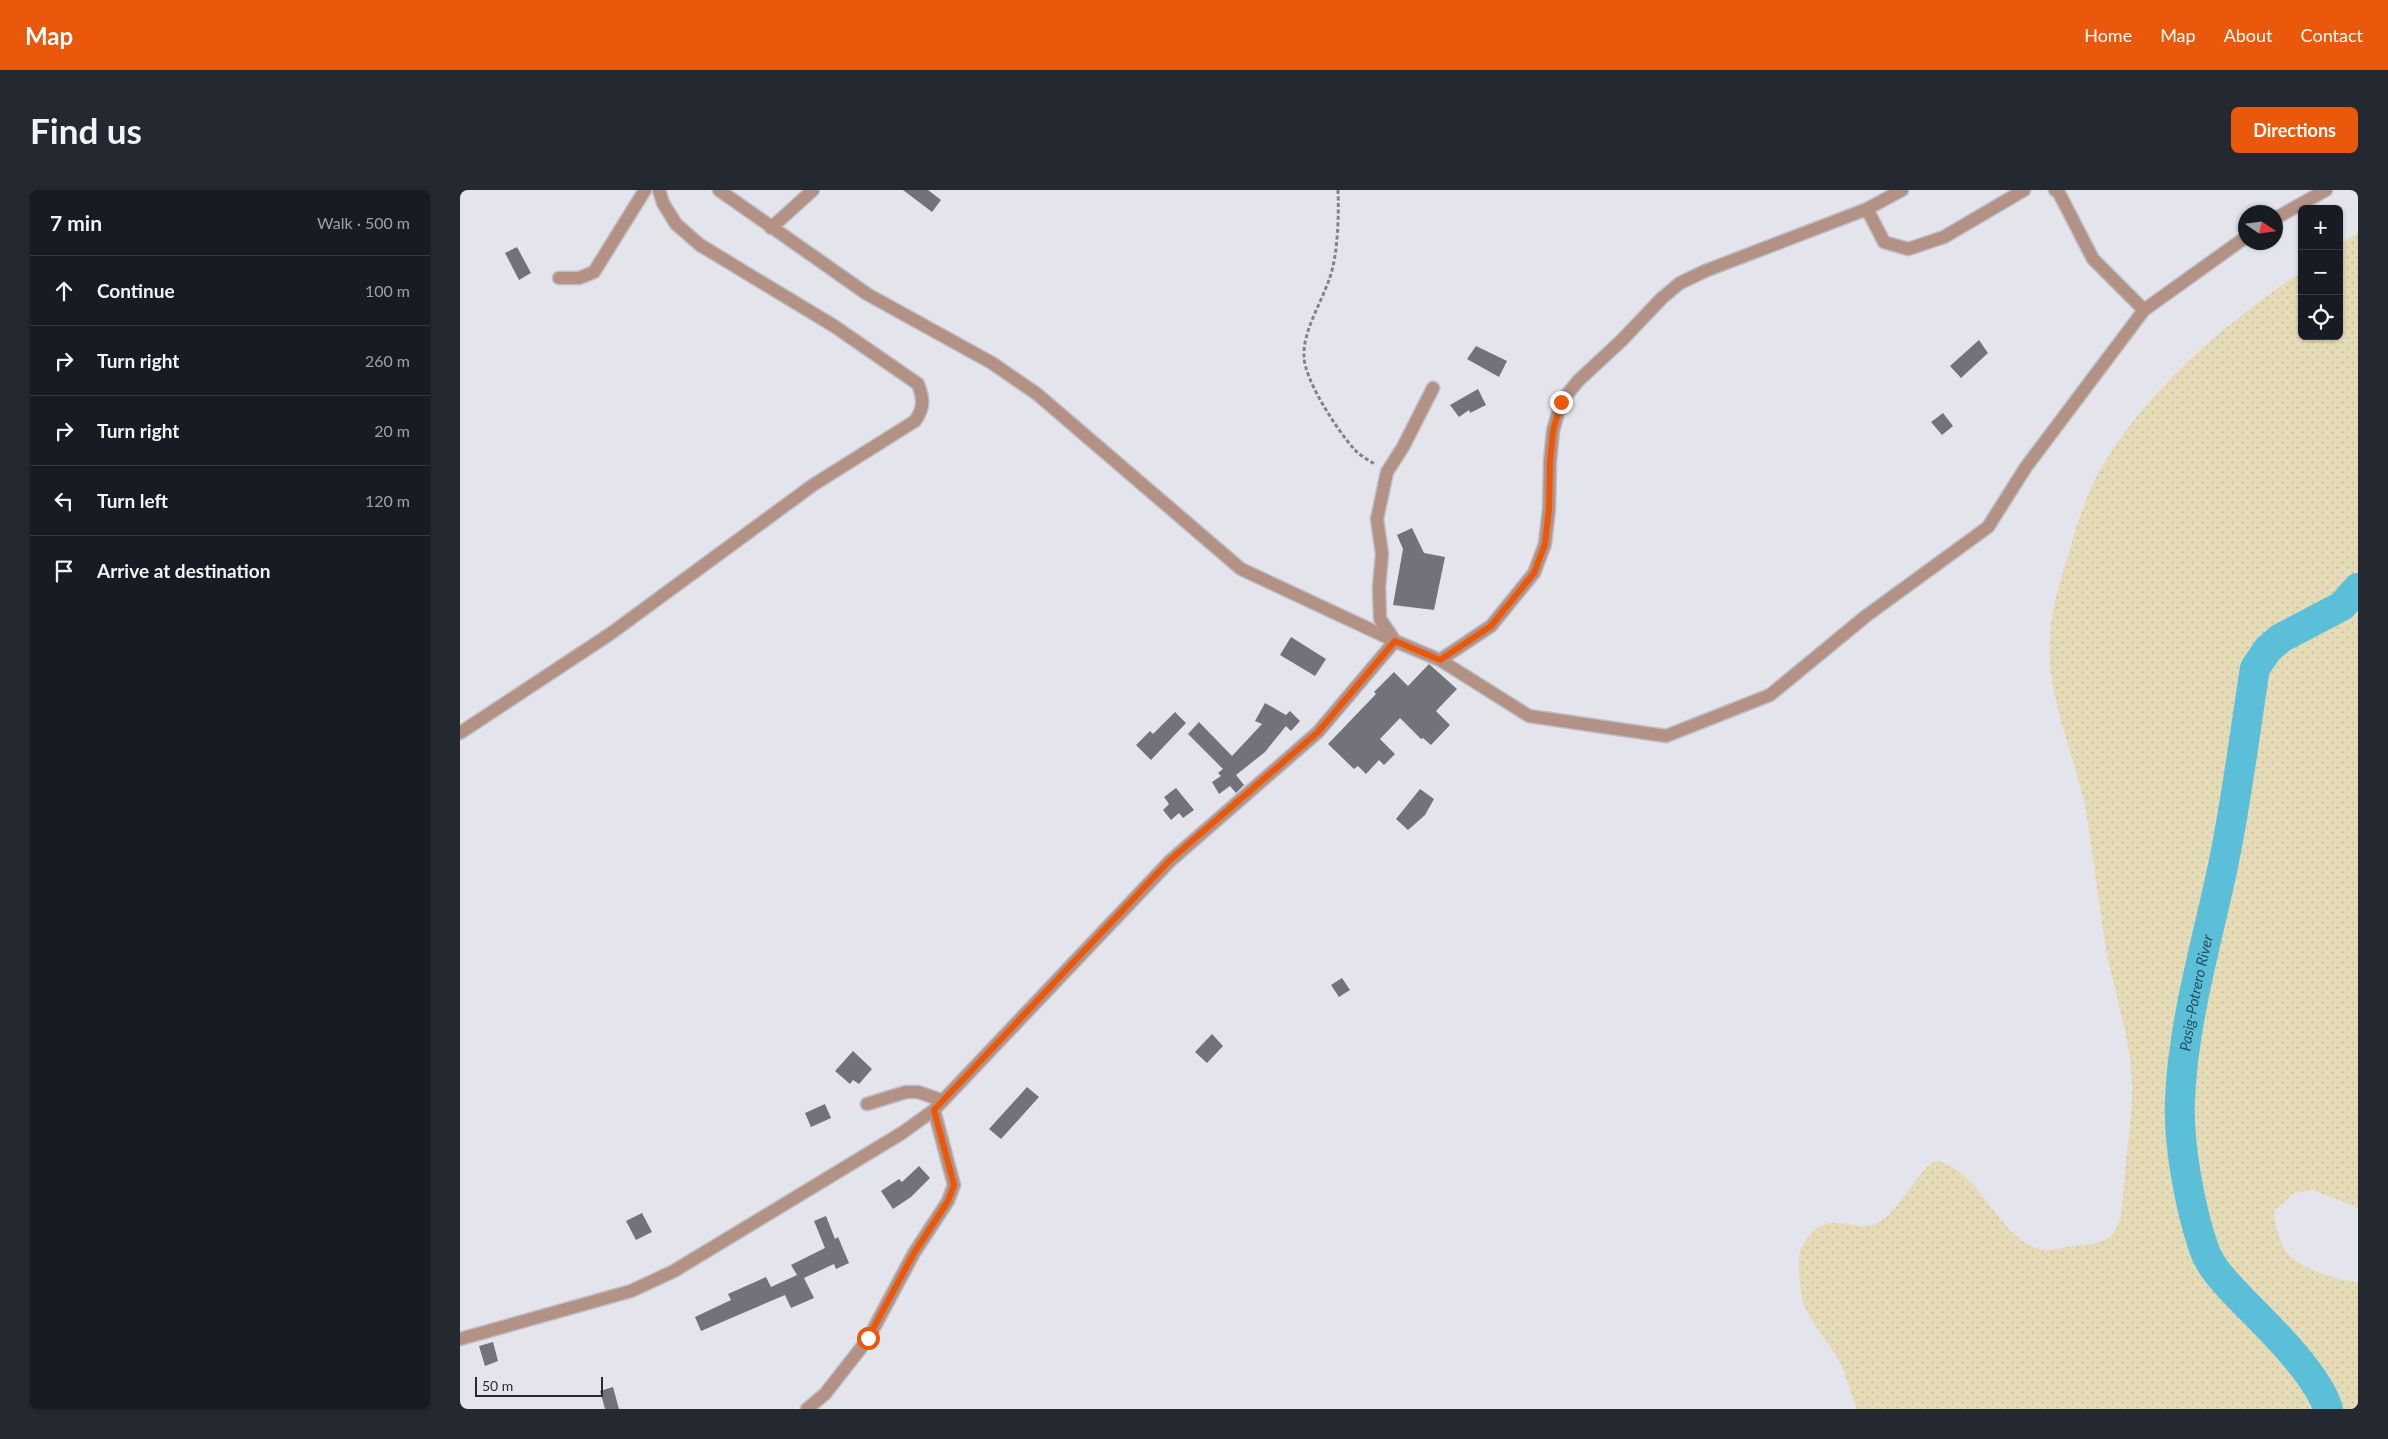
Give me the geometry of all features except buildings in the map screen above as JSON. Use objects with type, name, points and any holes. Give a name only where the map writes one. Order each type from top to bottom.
[{"type":"street","points":[[559,278],[579,278],[594,272],[645,190]]},
{"type":"street","points":[[460,733],[610,634],[813,485],[914,421],[922,410],[923,398],[918,384],[834,326],[700,245],[676,224],[663,203],[659,190]]},
{"type":"street","points":[[719,190],[868,294],[992,363],[1037,394],[1242,569],[1395,641],[1440,660],[1530,716],[1666,736],[1770,695],[1866,616],[1988,527],[2026,467],[2144,310],[2238,243]]},
{"type":"street","points":[[771,228],[813,190]]},
{"type":"street","points":[[1440,660],[1491,626],[1534,573],[1545,544],[1553,431],[1561,402],[1578,381],[1622,340],[1662,298],[1680,283],[1705,271],[1868,209],[1902,190]]},
{"type":"street","points":[[1868,209],[1884,242],[1908,250],[1944,237],[2024,190]]},
{"type":"street","points":[[2055,190],[2059,193],[2093,258],[2144,310]]},
{"type":"street","points":[[2283,214],[2326,190]]},
{"type":"street","points":[[1395,641],[1380,619],[1379,587],[1382,554],[1377,519],[1387,472],[1403,447],[1433,388]]},
{"type":"street","points":[[460,1339],[631,1291],[674,1271],[902,1133],[938,1105],[1170,860],[1318,732],[1395,641]]},
{"type":"street","points":[[807,1409],[825,1394],[868,1338],[914,1253],[948,1201],[954,1185],[938,1105],[918,1092],[906,1092],[867,1104]]},
{"type":"path","points":[[1338,190],[1339,213],[1331,274],[1308,334],[1304,356],[1306,371],[1328,413],[1356,451],[1387,472]]},
{"type":"sand","points":[[2358,232],[2358,1208],[2313,1190],[2294,1193],[2274,1211],[2281,1242],[2292,1258],[2305,1267],[2324,1274],[2342,1280],[2358,1282],[2358,1409],[1857,1409],[1841,1365],[1805,1308],[1802,1296],[1799,1271],[1800,1251],[1804,1243],[1817,1228],[1832,1223],[1866,1226],[1878,1223],[1886,1218],[1919,1176],[1934,1161],[1950,1166],[1964,1176],[2016,1236],[2031,1246],[2050,1250],[2097,1242],[2111,1236],[2119,1223],[2131,1110],[2131,1066],[2124,1026],[2108,959],[2086,812],[2056,702],[2052,680],[2050,635],[2056,597],[2078,523],[2092,486],[2104,463],[2123,434],[2145,407],[2193,357],[2246,312],[2298,274],[2298,340],[2343,340],[2343,242]]},
{"type":"waterway","name":"Pasig-Potrero River","points":[[2328,1409],[2314,1381],[2303,1366],[2226,1283],[2215,1270],[2207,1256],[2194,1215],[2186,1176],[2181,1136],[2180,1100],[2182,1070],[2191,1010],[2229,837],[2255,668],[2268,649],[2281,638],[2342,606],[2358,588]]},
{"type":"route","points":[[868,1338],[914,1253],[948,1201],[954,1185],[934,1110],[1170,860],[1318,732],[1395,641],[1440,660],[1491,626],[1534,573],[1545,544],[1549,509],[1553,431],[1561,402]]}]
